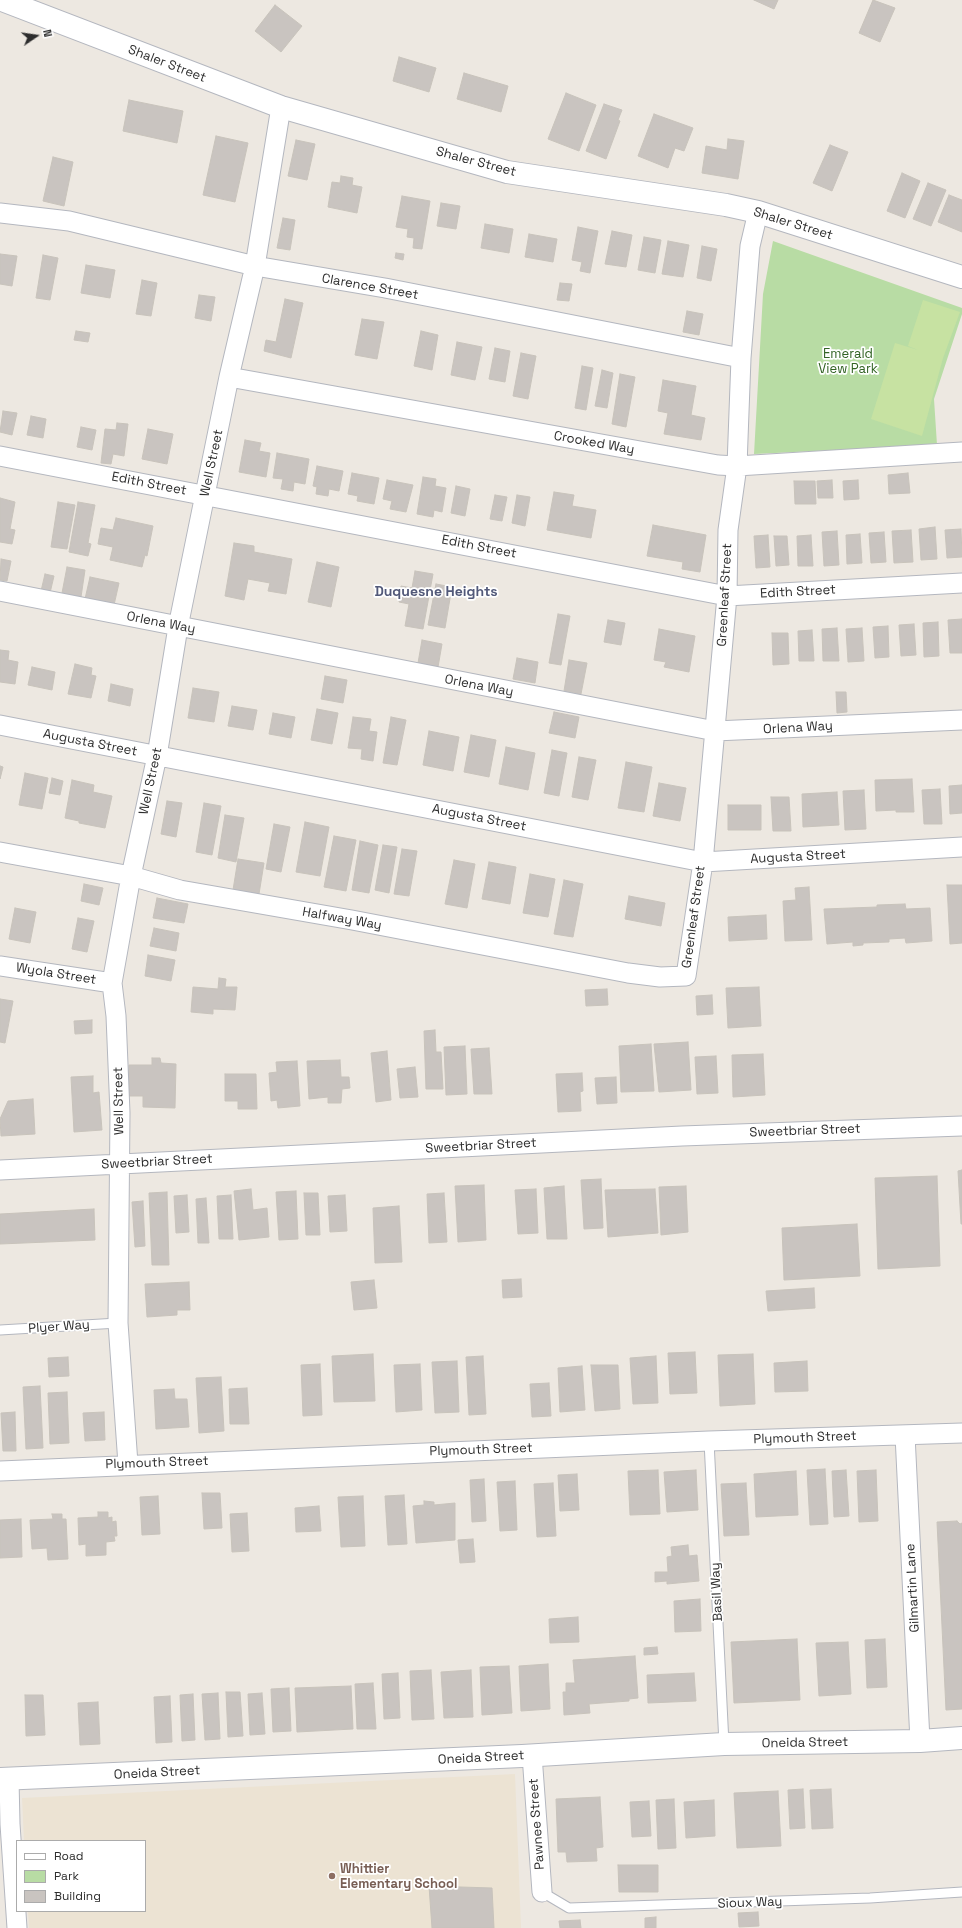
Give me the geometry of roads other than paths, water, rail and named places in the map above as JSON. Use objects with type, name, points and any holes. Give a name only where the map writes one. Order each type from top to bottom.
[{"type":"street","name":"Shaler Street","points":[[2,0],[281,106],[507,172],[726,205],[758,212],[962,277]]},
{"type":"street","name":"Well Street","points":[[128,1464],[118,1323],[120,1113],[118,1060],[112,983],[131,876],[157,756],[178,627],[229,377],[254,266],[281,106]]},
{"type":"street","name":"Greenleaf Street","points":[[686,976],[703,862],[727,596],[728,530],[737,466],[741,358],[750,246],[758,212]]},
{"type":"street","name":"Clarence Street","points":[[0,213],[69,222],[254,266],[385,288],[741,358]]},
{"type":"street","name":"Crooked Way","points":[[229,377],[718,466],[962,452]]},
{"type":"street","name":"Edith Street","points":[[0,456],[205,494],[727,596],[962,583]]},
{"type":"street","name":"Orlena Way","points":[[0,591],[715,732],[962,720]]},
{"type":"street","name":"Augusta Street","points":[[0,725],[703,862],[962,847]]},
{"type":"street","name":"Halfway Way","points":[[0,852],[131,876],[180,890],[352,920],[628,973],[660,977],[686,976]]},
{"type":"street","name":"Wyola Street","points":[[0,966],[112,983]]},
{"type":"street","name":"Sweetbriar Street","points":[[0,1170],[682,1136],[962,1126]]},
{"type":"street","name":"Plymouth Street","points":[[0,1471],[128,1464],[709,1440],[962,1433]]},
{"type":"street","name":"Gilmartin Lane","points":[[905,1435],[920,1741]]},
{"type":"street","name":"Oneida Street","points":[[4,1779],[532,1755],[724,1744],[920,1741],[962,1738]]},
{"type":"street","name":"Pawnee Street","points":[[532,1755],[542,1892]]},
{"type":"street","points":[[4,1779],[10,1824],[17,1928]]},
{"type":"lane","name":"Plyer Way","points":[[0,1330],[118,1323]]},
{"type":"lane","name":"Basil Way","points":[[709,1440],[724,1744]]},
{"type":"lane","name":"Sioux Way","points":[[542,1892],[568,1908],[870,1898],[962,1892]]},
{"type":"place","name":"Whittier Elementary School","points":[[332,1876]]},
{"type":"district","name":"Duquesne Heights","points":[[436,592]]},
{"type":"park label","name":"Emerald View Park","points":[[848,362]]}]
